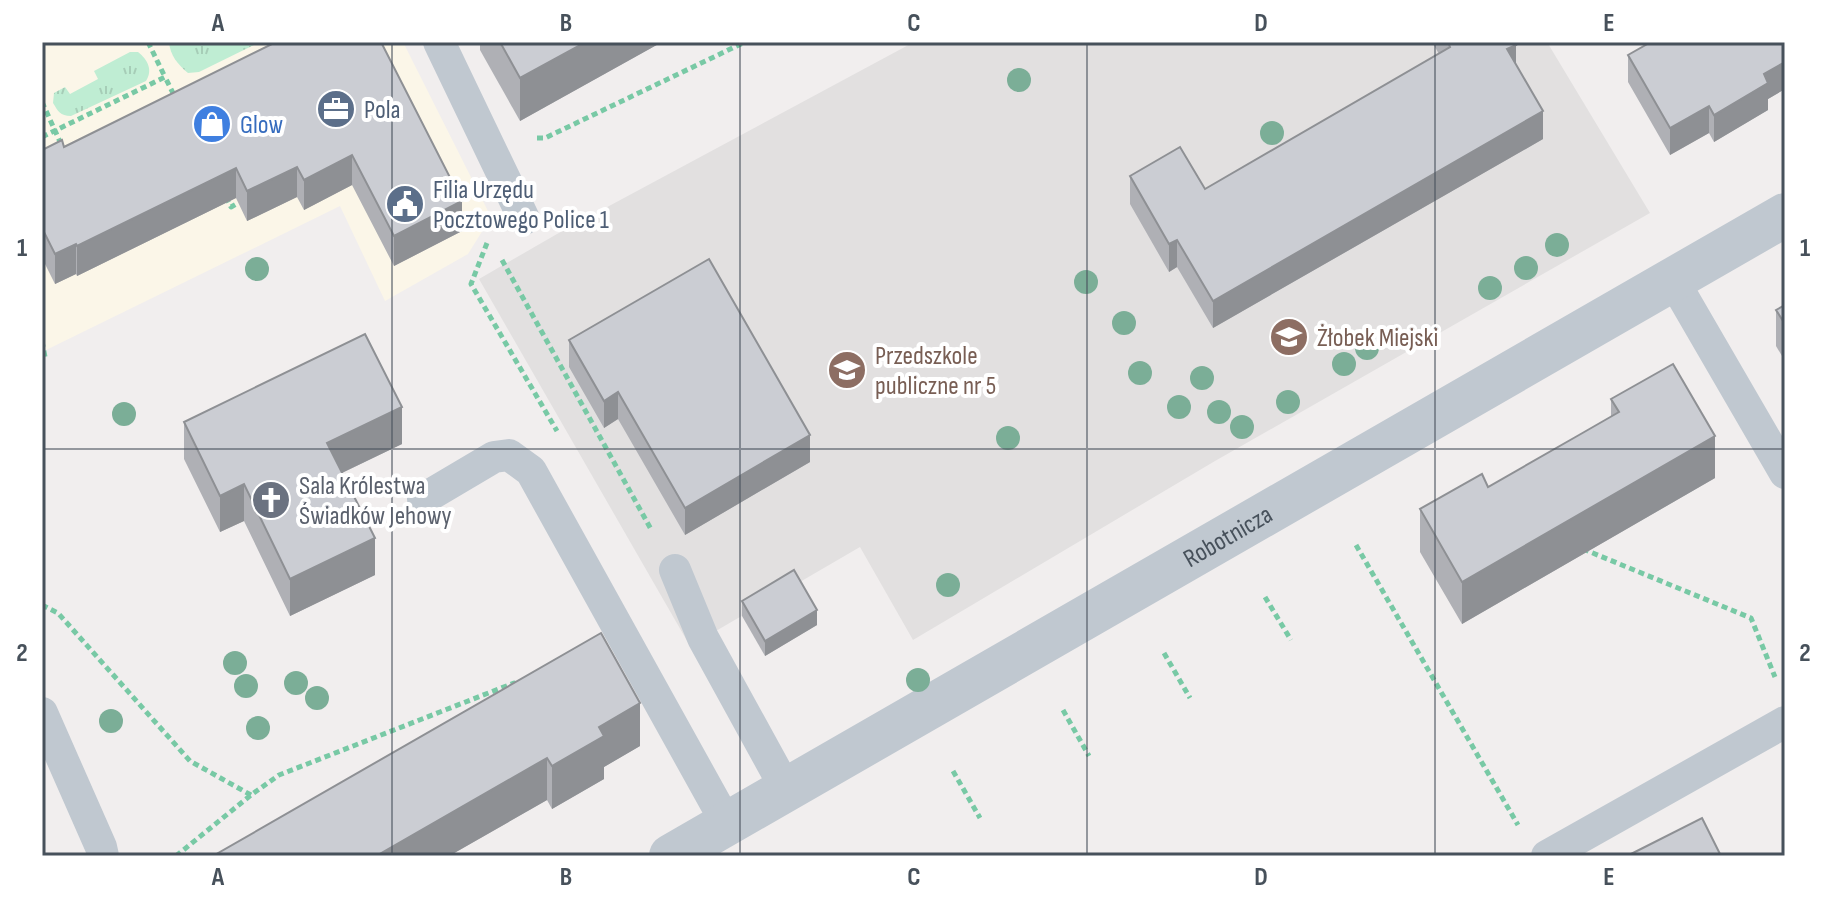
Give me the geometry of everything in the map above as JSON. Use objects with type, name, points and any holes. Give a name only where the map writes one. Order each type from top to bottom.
[{"type":"street","name":"Robotnicza","points":[[671,856],[1785,215]]},
{"type":"lane","points":[[439,42],[524,219]]},
{"type":"lane","points":[[1673,280],[1785,473]]},
{"type":"lane","points":[[423,499],[494,457],[509,455],[531,471],[727,824]]},
{"type":"lane","points":[[675,570],[703,638],[786,789]]},
{"type":"lane","points":[[42,713],[103,856]]},
{"type":"lane","points":[[1547,856],[1785,722]]},
{"type":"path","points":[[148,42],[175,97],[188,90]]},
{"type":"path","points":[[476,118],[531,138],[545,138],[745,42]]},
{"type":"path","points":[[42,137],[165,77]]},
{"type":"path","points":[[42,102],[68,158]]},
{"type":"path","points":[[224,193],[231,207],[238,203]]},
{"type":"path","points":[[489,238],[675,570]]},
{"type":"path","points":[[42,341],[45,357],[42,361]]},
{"type":"path","points":[[1356,545],[1523,834]]},
{"type":"path","points":[[1582,548],[1751,618],[1779,687]]},
{"type":"path","points":[[1265,597],[1291,640]]},
{"type":"path","points":[[42,605],[58,613],[190,761],[251,795]]},
{"type":"path","points":[[1164,653],[1190,698]]},
{"type":"path","points":[[176,856],[279,775],[514,683],[520,693]]},
{"type":"path","points":[[1063,710],[1089,756]]},
{"type":"path","points":[[953,771],[980,818]]},
{"type":"shaded area","points":[[42,42],[403,42],[491,217],[468,254],[385,301],[340,206],[42,352]]},
{"type":"shaded area","name":"Przedszkole publiczne nr 5","points":[[914,42],[1547,42],[1650,213],[1215,461],[913,640],[860,547],[690,646],[479,279]]},
{"type":"green space","points":[[169,42],[260,42],[199,72],[188,73],[175,59]]},
{"type":"green space","points":[[130,52],[138,52],[147,62],[149,73],[146,81],[71,116],[58,111],[53,103],[54,93],[65,87],[70,94],[98,79],[94,71]]},
{"type":"building","points":[[276,42],[381,42],[462,201],[394,236],[352,155],[304,180],[297,167],[247,191],[236,168],[55,254],[42,233],[42,150],[62,140],[64,147]]},
{"type":"building","points":[[500,42],[586,42],[520,78]]},
{"type":"building","points":[[1448,42],[1514,42],[1516,45],[1507,49],[1543,111],[1213,301],[1177,240],[1169,244],[1130,176],[1180,147],[1205,189],[1450,47]]},
{"type":"building","points":[[1651,42],[1785,42],[1785,62],[1764,74],[1768,83],[1714,115],[1709,106],[1670,128],[1628,55]]},
{"type":"building","points":[[709,259],[810,435],[685,508],[618,392],[604,401],[569,340]]},
{"type":"building","points":[[1785,305],[1785,324],[1776,310]]},
{"type":"building","name":"Sala Królestwa Świadków Jehowy","points":[[365,334],[402,407],[327,443],[375,538],[290,579],[244,484],[220,496],[184,422]]},
{"type":"building","points":[[1673,364],[1715,436],[1462,582],[1420,509],[1482,474],[1488,487],[1579,435],[1619,412],[1611,399]]},
{"type":"building","points":[[794,570],[817,610],[765,641],[742,601]]},
{"type":"building","points":[[601,633],[640,703],[599,727],[604,736],[552,766],[547,758],[376,856],[213,856]]},
{"type":"building","points":[[1702,818],[1721,856],[1629,855]]},
{"type":"place","name":"Pola","points":[[336,109]]},
{"type":"place","name":"Glow","points":[[212,124]]},
{"type":"place","name":"Filia Urzędu Pocztowego Police 1","points":[[405,204]]},
{"type":"place","name":"Żłobek Miejski","points":[[1289,337]]},
{"type":"place","name":"Przedszkole publiczne nr 5","points":[[847,370]]},
{"type":"place","name":"Sala Królestwa Świadków Jehowy","points":[[271,500]]}]
